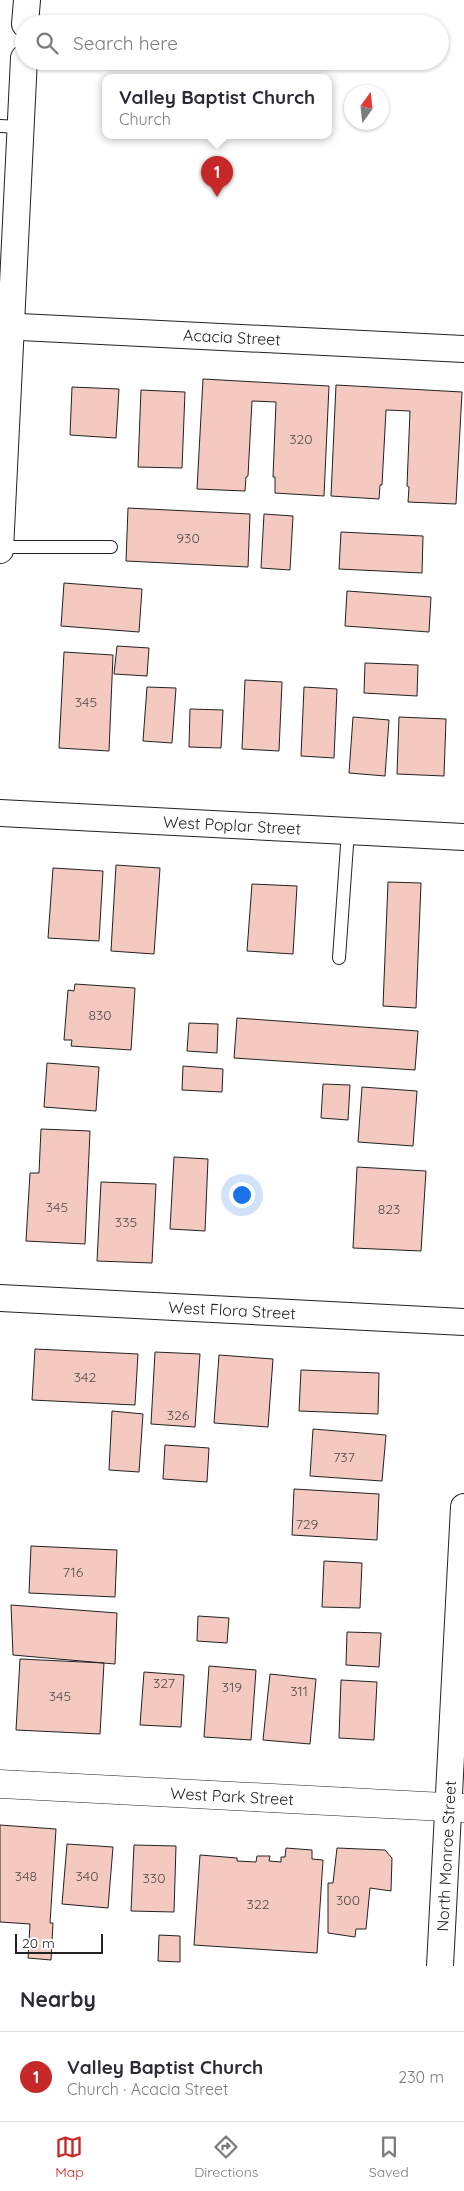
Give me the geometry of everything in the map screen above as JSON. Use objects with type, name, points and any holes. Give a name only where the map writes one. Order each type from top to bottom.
[{"type":"street","points":[[25,15],[26,0]]},
{"type":"street","points":[[0,548],[10,126],[22,70]]},
{"type":"street","name":"Acacia Street","points":[[5,326],[464,349]]},
{"type":"street","name":"West Poplar Street","points":[[0,814],[464,837]]},
{"type":"street","name":"West Flora Street","points":[[0,1298],[464,1322]]},
{"type":"street","name":"North Monroe Street","points":[[440,1966],[456,1808],[464,1506]]},
{"type":"street","name":"West Park Street","points":[[0,1784],[456,1808]]},
{"type":"lane","points":[[0,548],[111,547]]},
{"type":"lane","points":[[339,958],[348,831]]},
{"type":"building","points":[[203,379],[329,386],[324,496],[275,493],[275,477],[273,477],[276,402],[252,401],[248,476],[246,477],[245,491],[197,489]]},
{"type":"building","points":[[336,385],[462,392],[456,504],[408,502],[410,411],[386,410],[382,485],[380,485],[379,499],[331,496]]},
{"type":"building","points":[[72,387],[119,389],[116,438],[70,435]]},
{"type":"building","points":[[141,390],[185,392],[182,468],[138,467]]},
{"type":"building","points":[[128,508],[250,514],[248,567],[126,561]]},
{"type":"building","points":[[264,514],[293,516],[290,570],[261,568]]},
{"type":"building","points":[[341,532],[423,536],[422,573],[339,569]]},
{"type":"building","points":[[64,583],[142,589],[139,632],[61,626]]},
{"type":"building","points":[[347,591],[431,597],[429,632],[345,626]]},
{"type":"building","points":[[117,646],[149,648],[147,676],[114,674]]},
{"type":"building","points":[[64,652],[113,655],[109,751],[59,748]]},
{"type":"building","points":[[365,663],[418,665],[417,696],[364,693]]},
{"type":"building","points":[[245,680],[282,682],[279,751],[242,749]]},
{"type":"building","points":[[147,687],[176,688],[172,743],[143,741]]},
{"type":"building","points":[[304,687],[337,689],[334,758],[301,756]]},
{"type":"building","points":[[190,709],[223,710],[221,748],[189,747]]},
{"type":"building","points":[[353,717],[389,720],[385,776],[349,773]]},
{"type":"building","points":[[399,717],[446,719],[444,776],[397,774]]},
{"type":"building","points":[[116,865],[160,868],[154,954],[111,951]]},
{"type":"building","points":[[53,868],[103,871],[99,941],[48,938]]},
{"type":"building","points":[[388,882],[421,883],[416,1008],[383,1006]]},
{"type":"building","points":[[252,884],[297,886],[293,954],[247,951]]},
{"type":"building","points":[[75,984],[135,988],[131,1050],[71,1046],[72,1040],[64,1040],[68,990],[74,991]]},
{"type":"building","points":[[237,1018],[418,1031],[415,1070],[234,1058]]},
{"type":"building","points":[[189,1023],[218,1024],[217,1053],[187,1051]]},
{"type":"building","points":[[47,1063],[99,1067],[96,1111],[44,1107]]},
{"type":"building","points":[[183,1066],[223,1069],[222,1092],[182,1090]]},
{"type":"building","points":[[323,1084],[350,1085],[348,1120],[321,1118]]},
{"type":"building","points":[[362,1087],[417,1091],[413,1146],[358,1142]]},
{"type":"building","points":[[41,1129],[90,1131],[85,1244],[26,1241],[30,1173],[39,1173]]},
{"type":"building","points":[[174,1157],[208,1159],[205,1231],[170,1229]]},
{"type":"building","points":[[357,1167],[426,1171],[421,1251],[353,1248]]},
{"type":"building","points":[[101,1182],[156,1184],[152,1263],[97,1261]]},
{"type":"building","points":[[35,1349],[138,1354],[135,1405],[32,1400]]},
{"type":"building","points":[[155,1352],[200,1354],[195,1427],[151,1424]]},
{"type":"building","points":[[219,1355],[273,1359],[268,1427],[214,1423]]},
{"type":"building","points":[[301,1370],[379,1373],[378,1414],[299,1411]]},
{"type":"building","points":[[112,1411],[143,1414],[139,1472],[109,1470]]},
{"type":"building","points":[[313,1429],[386,1435],[382,1481],[310,1476]]},
{"type":"building","points":[[165,1445],[209,1448],[207,1482],[163,1479]]},
{"type":"building","points":[[294,1489],[379,1494],[377,1540],[292,1535]]},
{"type":"building","points":[[31,1546],[117,1550],[115,1597],[29,1593]]},
{"type":"building","points":[[324,1561],[362,1563],[360,1608],[322,1607]]},
{"type":"building","points":[[11,1605],[117,1613],[115,1664],[13,1655]]},
{"type":"building","points":[[198,1616],[229,1618],[227,1643],[197,1641]]},
{"type":"building","points":[[347,1632],[381,1633],[379,1667],[346,1665]]},
{"type":"building","points":[[20,1659],[104,1663],[100,1734],[16,1730]]},
{"type":"building","points":[[209,1666],[256,1670],[251,1740],[204,1737]]},
{"type":"building","points":[[144,1672],[184,1675],[181,1727],[140,1725]]},
{"type":"building","points":[[270,1674],[316,1679],[310,1744],[263,1740]]},
{"type":"building","points":[[341,1680],[377,1682],[374,1740],[339,1738]]},
{"type":"building","points":[[0,1825],[56,1829],[50,1923],[53,1923],[51,1960],[28,1958],[30,1924],[0,1922]]},
{"type":"building","points":[[67,1844],[113,1847],[108,1908],[62,1904]]},
{"type":"building","points":[[134,1845],[176,1846],[174,1912],[131,1911]]},
{"type":"building","points":[[286,1848],[312,1850],[312,1859],[323,1860],[317,1953],[194,1945],[200,1855],[237,1858],[237,1861],[256,1862],[257,1856],[270,1856],[269,1861],[281,1862],[281,1857],[285,1857]]},
{"type":"building","points":[[337,1848],[385,1850],[392,1858],[391,1891],[370,1888],[366,1929],[356,1929],[355,1937],[328,1933],[328,1883],[333,1883]]},
{"type":"building","points":[[159,1935],[180,1936],[180,1962],[158,1961]]},
{"type":"place","name":"Valley Baptist Church","points":[[217,197]]}]
